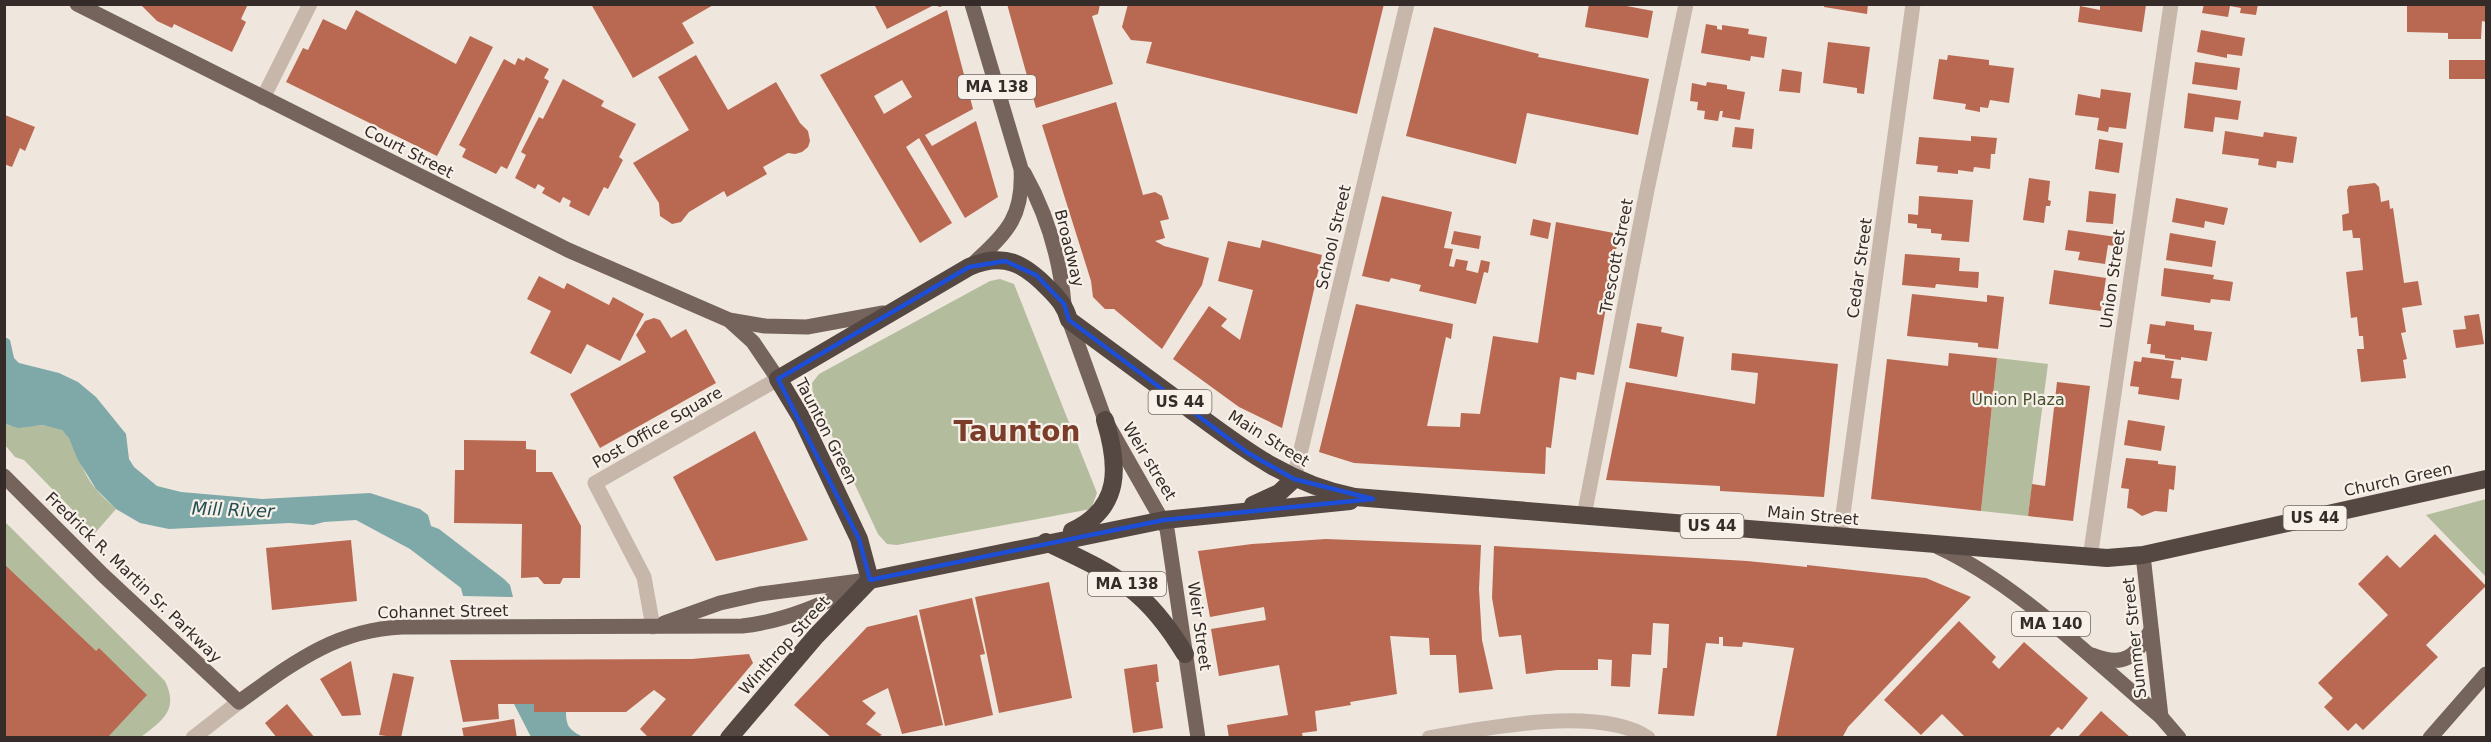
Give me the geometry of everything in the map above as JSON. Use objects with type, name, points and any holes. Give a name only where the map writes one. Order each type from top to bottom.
[{"type":"highway","name":"Taunton Green","points":[[870,580],[860,539],[801,417],[778,379],[901,309],[969,267],[996,260],[1022,266],[1036,275],[1067,312]]},
{"type":"highway","name":"Main Street","points":[[1067,312],[1248,453],[1294,479],[1338,494],[1373,499],[2090,558],[2143,555]]},
{"type":"highway","points":[[1046,542],[1090,522],[1106,506],[1112,488],[1113,463],[1105,420]]},
{"type":"highway","points":[[1221,513],[1268,499],[1287,487],[1294,479]]},
{"type":"highway","name":"Church Green","points":[[2143,555],[2487,479]]},
{"type":"highway","name":"Main Street","points":[[1164,520],[1373,499]]},
{"type":"highway","name":"US 44","points":[[870,580],[1046,542],[1164,520]]},
{"type":"highway","name":"MA 138","points":[[1046,542],[1105,570],[1129,586],[1160,617],[1185,654]]},
{"type":"highway","name":"Winthrop Street","points":[[729,738],[816,636],[870,580]]},
{"type":"main road","name":"Court Street","points":[[77,4],[568,250],[729,320],[765,326],[807,327],[854,320],[901,309]]},
{"type":"main road","name":"Broadway","points":[[972,4],[1022,169],[1045,216],[1062,281],[1067,312]]},
{"type":"main road","name":"Broadway","points":[[969,267],[1014,220],[1022,192],[1022,169]]},
{"type":"main road","name":"Taunton Green","points":[[1067,312],[1105,420]]},
{"type":"main road","name":"Court Street","points":[[729,320],[753,342],[778,379]]},
{"type":"main road","name":"Weir street","points":[[1105,420],[1164,520]]},
{"type":"main road","name":"Fredrick R. Martin Sr. Parkway","points":[[4,476],[94,567],[239,702]]},
{"type":"main road","name":"Weir Street","points":[[1164,520],[1170,538],[1198,738]]},
{"type":"main road","name":"Summer Street","points":[[1932,544],[1968,562],[2001,584],[2161,717],[2180,738]]},
{"type":"main road","name":"Summer Street","points":[[2143,555],[2161,717]]},
{"type":"main road","name":"Cohannet Street","points":[[653,627],[704,608],[760,594],[870,580]]},
{"type":"main road","name":"Cohannet Street","points":[[239,702],[318,649],[348,636],[374,630],[402,627],[734,626],[773,621],[812,609],[870,580]]},
{"type":"main road","points":[[2084,652],[2116,662],[2127,659],[2135,653],[2151,630]]},
{"type":"main road","points":[[2430,738],[2487,674]]},
{"type":"street","points":[[263,98],[310,4]]},
{"type":"street","name":"School Street","points":[[1294,479],[1407,4]]},
{"type":"street","name":"Trescott Street","points":[[1584,516],[1647,190],[1686,4]]},
{"type":"street","name":"Cedar Street","points":[[1840,536],[1913,4]]},
{"type":"street","name":"Union Street","points":[[2090,558],[2171,4]]},
{"type":"street","name":"Post Office Square","points":[[653,627],[644,577],[595,483],[778,379]]},
{"type":"street","name":"Cohannet Street","points":[[193,738],[239,702]]},
{"type":"street","points":[[1429,738],[1508,724],[1545,721],[1614,725],[1635,730],[1648,738]]},
{"type":"highlighted area","points":[[1005,261],[1036,275],[1064,304],[1069,320],[1248,453],[1294,479],[1373,499],[1164,520],[870,580],[859,539],[778,379],[969,267]]},
{"type":"green space","points":[[1000,279],[1014,284],[1097,493],[1091,509],[897,545],[887,544],[878,534],[813,395],[812,383],[819,374],[990,281]]},
{"type":"green space","name":"Union Plaza","points":[[1997,358],[2048,364],[2028,516],[1981,511]]},
{"type":"green space","points":[[4,424],[54,426],[65,433],[91,482],[116,509],[95,533],[24,460],[15,457],[5,445]]},
{"type":"green space","points":[[2486,499],[2486,577],[2426,515]]},
{"type":"green space","points":[[4,521],[165,681],[170,700],[166,714],[141,737],[5,737]]},
{"type":"water","name":"Mill River","points":[[5,337],[10,340],[14,358],[19,363],[59,373],[78,382],[96,397],[126,434],[129,459],[134,467],[157,486],[181,492],[262,499],[370,493],[420,509],[428,515],[431,526],[439,529],[504,579],[510,585],[513,597],[463,596],[461,588],[410,549],[356,520],[313,525],[290,523],[169,529],[140,523],[116,509],[96,489],[77,458],[69,438],[62,430],[43,425],[18,428],[5,424]]},
{"type":"water","points":[[514,704],[534,704],[534,712],[566,712],[570,728],[583,737],[531,737]]},
{"type":"building","points":[[140,4],[248,4],[241,19],[246,22],[232,52],[174,24],[172,28],[157,21]]},
{"type":"building","points":[[591,4],[715,4],[682,23],[694,43],[633,78]]},
{"type":"building","points":[[874,4],[946,4],[940,7],[934,5],[887,29]]},
{"type":"building","points":[[1007,4],[1100,4],[1098,14],[1092,16],[1113,84],[1036,108]]},
{"type":"building","points":[[1128,4],[1384,4],[1357,114],[1146,63],[1152,42],[1131,40],[1122,27]]},
{"type":"building","points":[[1589,4],[1616,4],[1653,11],[1648,38],[1585,27]]},
{"type":"building","points":[[1824,4],[1868,4],[1867,14],[1824,7]]},
{"type":"building","points":[[2204,4],[2258,4],[2256,15],[2240,13],[2241,8],[2230,6],[2228,17],[2202,13]]},
{"type":"building","points":[[2407,4],[2486,4],[2486,22],[2482,21],[2481,39],[2448,39],[2448,33],[2407,32]]},
{"type":"building","points":[[2100,5],[2146,5],[2142,32],[2078,22],[2080,6],[2100,10]]},
{"type":"building","points":[[356,10],[456,64],[470,36],[493,47],[437,156],[286,82],[303,48],[308,50],[323,19],[346,30]]},
{"type":"building","points":[[947,10],[973,109],[925,135],[932,146],[976,121],[998,197],[965,218],[919,138],[906,147],[952,223],[920,243],[820,75]],"holes":[[[902,80],[912,97],[884,114],[874,96]]]},
{"type":"building","points":[[1706,24],[1717,26],[1717,29],[1722,30],[1722,25],[1749,29],[1748,34],[1767,37],[1764,58],[1751,56],[1750,61],[1701,53]]},
{"type":"building","points":[[1434,27],[1539,54],[1538,57],[1649,79],[1638,135],[1527,113],[1516,164],[1406,136]]},
{"type":"building","points":[[2201,30],[2245,38],[2242,56],[2227,54],[2227,58],[2197,52]]},
{"type":"building","points":[[1828,42],[1870,47],[1864,94],[1857,93],[1857,88],[1823,83]]},
{"type":"building","points":[[696,55],[728,110],[776,82],[800,123],[808,131],[810,141],[808,147],[802,152],[788,153],[763,167],[767,174],[727,197],[724,191],[689,212],[681,222],[672,224],[660,216],[659,203],[633,163],[689,130],[658,77]]},
{"type":"building","points":[[1948,55],[1989,60],[1989,65],[2014,68],[2009,103],[1990,100],[1988,108],[1980,107],[1980,112],[1965,109],[1966,104],[1933,99],[1939,59],[1947,60]]},
{"type":"building","points":[[526,57],[549,69],[544,78],[549,81],[507,169],[501,166],[496,174],[462,157],[466,149],[459,145],[504,59],[515,65],[518,58],[524,61]]},
{"type":"building","points":[[2449,60],[2486,60],[2486,79],[2449,79]]},
{"type":"building","points":[[2195,62],[2240,68],[2237,90],[2192,84]]},
{"type":"building","points":[[1782,69],[1802,72],[1800,93],[1779,91]]},
{"type":"building","points":[[563,79],[604,101],[601,106],[636,124],[619,157],[623,160],[608,189],[604,187],[589,216],[569,206],[571,201],[563,197],[560,203],[542,193],[545,188],[538,184],[535,189],[515,178],[526,155],[521,152],[539,117],[543,119]]},
{"type":"building","points":[[1707,82],[1727,85],[1727,89],[1745,92],[1740,120],[1722,117],[1723,111],[1720,111],[1718,121],[1704,119],[1705,111],[1697,110],[1698,102],[1690,101],[1692,83],[1706,86]]},
{"type":"building","points":[[2101,89],[2131,93],[2126,129],[2109,127],[2108,132],[2097,130],[2099,118],[2075,115],[2078,94],[2100,98]]},
{"type":"building","points":[[2188,93],[2241,101],[2238,120],[2215,117],[2213,132],[2184,128]]},
{"type":"building","points":[[1116,102],[1143,195],[1155,192],[1162,196],[1169,219],[1160,221],[1165,238],[1155,241],[1164,246],[1209,258],[1202,285],[1162,349],[1114,309],[1105,309],[1093,297],[1091,281],[1042,125]]},
{"type":"building","points":[[5,115],[35,127],[25,151],[20,148],[12,167],[4,164]]},
{"type":"building","points":[[1735,127],[1754,129],[1752,149],[1732,147]]},
{"type":"building","points":[[2225,131],[2263,137],[2264,132],[2297,137],[2293,163],[2277,161],[2276,168],[2258,165],[2259,159],[2222,154]]},
{"type":"building","points":[[1971,136],[1997,138],[1995,154],[1991,154],[1990,169],[1974,167],[1973,172],[1958,170],[1958,174],[1937,172],[1938,166],[1916,164],[1919,137],[1971,141]]},
{"type":"building","points":[[2099,139],[2123,143],[2119,173],[2095,169]]},
{"type":"building","points":[[2029,178],[2050,181],[2048,200],[2051,201],[2050,206],[2046,206],[2044,223],[2023,220]]},
{"type":"building","points":[[2375,183],[2379,187],[2381,202],[2389,200],[2390,209],[2393,208],[2404,283],[2418,281],[2422,305],[2402,308],[2406,332],[2401,333],[2407,359],[2403,360],[2406,378],[2361,382],[2357,349],[2364,349],[2363,336],[2359,336],[2357,317],[2351,318],[2346,272],[2363,270],[2360,238],[2353,238],[2352,230],[2343,231],[2342,215],[2349,213],[2347,190],[2349,186]]},
{"type":"building","points":[[2089,191],[2116,194],[2113,224],[2086,222]]},
{"type":"building","points":[[1382,196],[1452,212],[1444,248],[1453,249],[1449,266],[1454,267],[1456,259],[1468,261],[1466,270],[1478,273],[1481,260],[1490,262],[1488,273],[1484,272],[1476,304],[1419,291],[1421,285],[1391,278],[1389,282],[1362,276]]},
{"type":"building","points":[[1919,196],[1973,200],[1969,242],[1941,240],[1942,234],[1931,233],[1931,229],[1917,228],[1917,224],[1908,223],[1908,214],[1918,215]]},
{"type":"building","points":[[2176,198],[2228,208],[2224,225],[2205,221],[2204,228],[2172,222]]},
{"type":"building","points":[[1533,219],[1551,223],[1548,239],[1530,235]]},
{"type":"building","points":[[1556,222],[1619,234],[1594,375],[1577,372],[1576,380],[1560,377],[1551,448],[1546,447],[1545,474],[1354,463],[1319,452],[1356,304],[1453,324],[1451,339],[1446,337],[1427,426],[1460,427],[1461,413],[1480,414],[1493,336],[1538,343]]},
{"type":"building","points":[[2068,230],[2116,237],[2114,246],[2108,245],[2105,264],[2078,260],[2080,252],[2065,250]]},
{"type":"building","points":[[1454,231],[1481,236],[1479,249],[1451,244]]},
{"type":"building","points":[[2170,233],[2216,241],[2212,267],[2166,260]]},
{"type":"building","points":[[1262,240],[1322,255],[1282,428],[1239,407],[1173,359],[1209,306],[1227,319],[1221,326],[1240,340],[1253,290],[1218,281],[1228,241],[1260,248]]},
{"type":"building","points":[[1905,254],[1960,258],[1959,271],[1979,272],[1978,288],[1936,284],[1935,288],[1902,285]]},
{"type":"building","points":[[2164,268],[2214,275],[2213,279],[2233,282],[2230,301],[2211,299],[2210,303],[2161,296]]},
{"type":"building","points":[[2054,270],[2106,278],[2101,311],[2049,304]]},
{"type":"building","points":[[539,276],[564,289],[567,283],[609,305],[613,297],[644,314],[620,361],[587,344],[571,374],[530,353],[551,311],[527,299]]},
{"type":"building","points":[[1912,294],[1987,302],[1987,295],[2004,297],[1998,349],[1978,347],[1978,343],[1907,336]]},
{"type":"building","points":[[2479,314],[2484,344],[2456,348],[2453,330],[2466,329],[2464,316]]},
{"type":"building","points":[[654,318],[660,320],[671,338],[686,329],[716,383],[600,448],[570,394],[646,352],[636,335],[645,321]]},
{"type":"building","points":[[2166,321],[2194,325],[2194,330],[2212,332],[2207,361],[2181,357],[2181,360],[2165,358],[2165,355],[2150,353],[2151,344],[2147,344],[2150,324],[2165,326]]},
{"type":"building","points":[[1637,323],[1662,327],[1661,332],[1684,337],[1677,377],[1629,368]]},
{"type":"building","points":[[1732,353],[1838,364],[1824,497],[1720,491],[1720,486],[1606,480],[1626,382],[1755,404],[1758,373],[1731,370]]},
{"type":"building","points":[[1949,353],[1997,358],[1981,511],[1871,499],[1887,359],[1948,366]]},
{"type":"building","points":[[2142,357],[2174,361],[2171,378],[2182,379],[2179,400],[2138,394],[2139,387],[2130,386],[2134,361],[2141,362]]},
{"type":"building","points":[[2057,382],[2090,386],[2073,521],[2028,516],[2032,484],[2045,486]]},
{"type":"building","points":[[2128,420],[2165,426],[2161,451],[2124,445]]},
{"type":"building","points":[[755,431],[808,540],[716,561],[673,477]]},
{"type":"building","points":[[464,440],[526,441],[526,449],[536,450],[536,472],[552,472],[581,526],[580,578],[563,578],[560,584],[544,584],[538,577],[521,578],[522,524],[454,523],[455,470],[464,470]]},
{"type":"building","points":[[2126,458],[2158,461],[2158,464],[2176,466],[2174,490],[2169,489],[2167,512],[2155,511],[2142,516],[2127,508],[2129,489],[2121,488]]},
{"type":"building","points":[[2435,534],[2486,586],[2426,645],[2438,657],[2363,730],[2356,723],[2348,731],[2324,707],[2333,698],[2318,683],[2388,615],[2358,584],[2387,555],[2400,568]]},
{"type":"building","points":[[1326,539],[1481,545],[1479,589],[1482,640],[1493,689],[1459,693],[1456,655],[1430,655],[1429,638],[1390,636],[1397,694],[1315,711],[1317,731],[1302,733],[1303,738],[1229,738],[1227,725],[1288,715],[1279,665],[1219,676],[1211,629],[1266,620],[1264,607],[1210,617],[1198,551],[1252,544]]},
{"type":"building","points":[[351,540],[357,601],[272,610],[266,548]]},
{"type":"building","points":[[1494,546],[1747,561],[1807,567],[1807,565],[1926,578],[1971,597],[1848,727],[1842,738],[1776,738],[1794,648],[1743,642],[1742,647],[1723,646],[1723,637],[1719,637],[1719,644],[1706,643],[1694,716],[1658,714],[1663,668],[1667,668],[1669,624],[1653,623],[1651,655],[1632,654],[1630,687],[1611,686],[1612,660],[1598,659],[1598,670],[1557,670],[1526,674],[1521,635],[1499,637],[1492,598]]},
{"type":"building","points":[[4,564],[96,651],[99,648],[147,695],[107,738],[7,738],[4,735]]},
{"type":"building","points":[[1049,582],[1072,698],[999,713],[975,597]]},
{"type":"building","points":[[972,598],[985,654],[980,655],[993,715],[945,726],[919,610]]},
{"type":"building","points":[[917,615],[943,725],[902,734],[888,688],[862,701],[876,713],[866,724],[882,735],[874,738],[832,738],[794,705],[867,627]]},
{"type":"building","points":[[1959,621],[1996,657],[1992,662],[1999,669],[2024,642],[2088,698],[2062,730],[2058,727],[2048,738],[1966,738],[1942,714],[1921,735],[1884,700]]},
{"type":"building","points":[[749,654],[753,663],[690,738],[649,738],[640,729],[666,699],[654,690],[626,712],[534,712],[534,704],[498,704],[499,719],[463,722],[450,660],[692,659]]},
{"type":"building","points":[[351,661],[361,715],[342,716],[320,679]]},
{"type":"building","points":[[1157,664],[1159,682],[1156,682],[1163,728],[1133,733],[1124,669]]},
{"type":"building","points":[[393,673],[414,677],[401,738],[379,735]]},
{"type":"building","points":[[287,704],[315,738],[277,738],[265,723]]},
{"type":"building","points":[[2101,711],[2131,738],[2077,738]]},
{"type":"building","points":[[514,719],[517,738],[464,738],[462,728]]},
{"type":"district","name":"Taunton","points":[[1017,431]]}]
